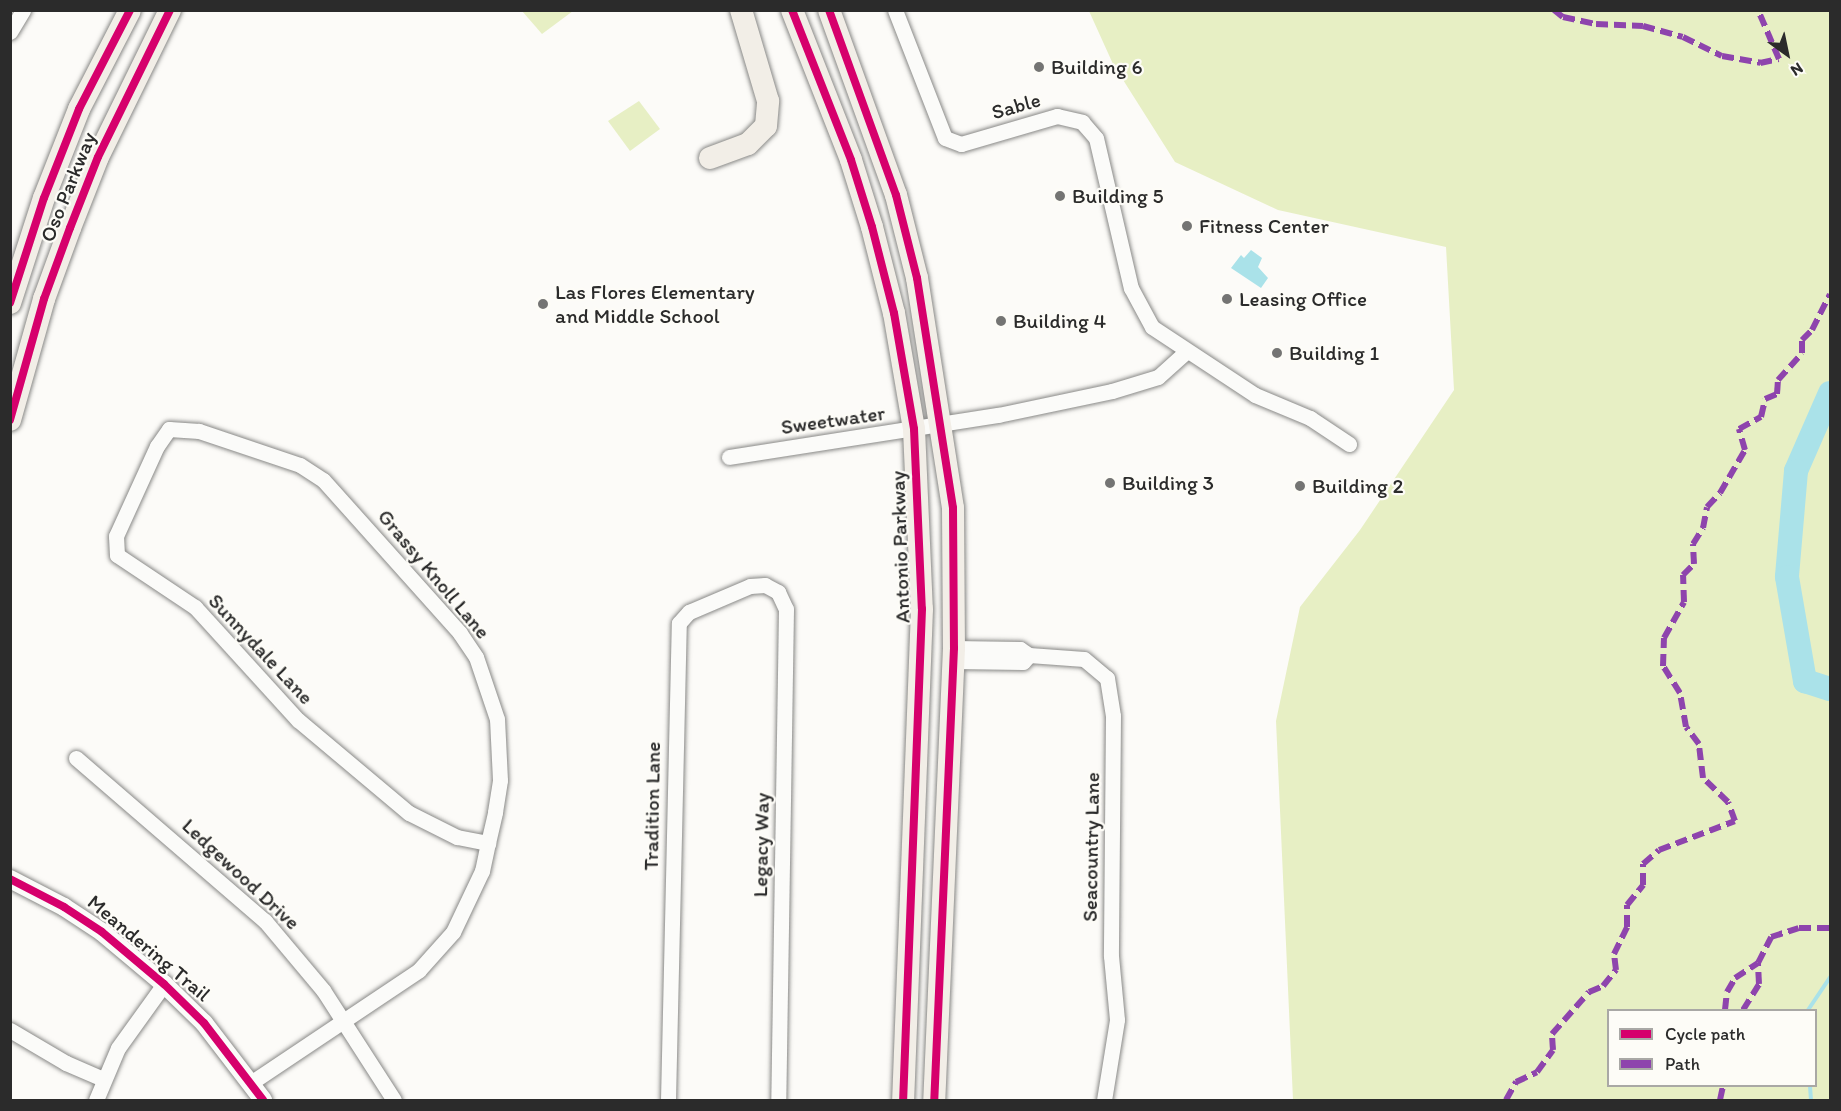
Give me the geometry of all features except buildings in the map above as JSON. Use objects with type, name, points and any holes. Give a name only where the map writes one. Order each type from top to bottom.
[{"type":"main road","name":"Oso Parkway","points":[[10,303],[44,198],[75,119],[130,10]]},
{"type":"main road","name":"Oso Parkway","points":[[10,420],[44,299],[78,208],[98,157],[170,10]]},
{"type":"main road","points":[[710,158],[748,144],[766,126],[768,101],[741,10]]},
{"type":"main road","name":"Antonio Parkway","points":[[792,10],[851,160],[872,227],[894,313],[914,429],[922,609],[903,1101]]},
{"type":"main road","points":[[829,10],[896,195],[917,278],[943,424],[953,508],[954,654],[934,1101]]},
{"type":"street","points":[[10,32],[23,10]]},
{"type":"street","name":"Sable","points":[[895,10],[940,128],[952,143],[962,144],[1057,116],[1070,117],[1090,128],[1138,307],[1152,327],[1255,396],[1310,418],[1349,444]]},
{"type":"street","points":[[943,424],[1112,391],[1158,377],[1187,351]]},
{"type":"street","name":"Sweetwater","points":[[729,457],[943,424]]},
{"type":"street","name":"Sunnydale Lane","points":[[169,429],[157,446],[116,536],[117,555],[195,607],[298,720],[409,813],[457,837],[488,843]]},
{"type":"street","name":"Grassy Knoll Lane","points":[[169,429],[199,432],[300,465],[323,480],[460,633],[476,657],[497,719],[500,780],[488,843],[469,904],[444,946],[419,970],[345,1022],[252,1082]]},
{"type":"street","name":"Tradition Lane","points":[[668,1101],[679,623],[689,612],[750,586],[765,585],[778,592]]},
{"type":"street","name":"Legacy Way","points":[[778,592],[786,609],[778,1101]]},
{"type":"street","name":"Seacountry Lane","points":[[954,654],[1023,662],[1029,655],[1084,659],[1107,678],[1113,716],[1111,956],[1117,1020],[1104,1101]]},
{"type":"street","name":"Ledgewood Drive","points":[[76,758],[237,892],[294,953],[345,1022],[394,1101]]},
{"type":"street","name":"Meandering Trail","points":[[10,879],[102,932],[164,984],[204,1023],[252,1082],[263,1101]]},
{"type":"street","points":[[96,1101],[103,1079],[118,1048],[164,984]]},
{"type":"street","points":[[10,1030],[66,1063],[103,1079]]},
{"type":"green space","points":[[522,11],[573,11],[542,34]]},
{"type":"green space","points":[[1089,11],[1830,11],[1830,1100],[1293,1100],[1276,721],[1300,607],[1360,530],[1454,390],[1446,247],[1278,210],[1175,162],[1113,64]]},
{"type":"green space","points":[[639,101],[660,129],[630,151],[608,121]]},
{"type":"water","points":[[1251,250],[1262,258],[1258,267],[1268,278],[1261,288],[1231,268],[1241,255],[1244,258]]},
{"type":"waterway","points":[[1830,393],[1796,471],[1787,577],[1805,681],[1830,689]]},
{"type":"waterway","points":[[1809,1009],[1830,977]]},
{"type":"waterway","points":[[1810,1087],[1811,1100]]},
{"type":"marked path","points":[[1554,10],[1563,17],[1596,24],[1643,26],[1683,37],[1722,56],[1760,63],[1779,59],[1758,10]]},
{"type":"marked path","points":[[1506,1100],[1516,1082],[1537,1072],[1553,1050],[1552,1034],[1589,992],[1603,986],[1616,970],[1614,954],[1627,927],[1627,905],[1643,885],[1643,864],[1659,850],[1735,821],[1728,802],[1703,778],[1699,744],[1686,727],[1680,693],[1663,666],[1664,638],[1684,602],[1683,575],[1694,564],[1693,544],[1703,528],[1707,507],[1720,493],[1745,450],[1739,429],[1761,417],[1765,399],[1777,394],[1778,380],[1802,353],[1802,340],[1812,330],[1830,294]]},
{"type":"marked path","points":[[1744,1009],[1759,984],[1758,963],[1771,937],[1799,928],[1830,928]]},
{"type":"marked path","points":[[1725,1009],[1727,992],[1735,978],[1758,963]]},
{"type":"marked path","points":[[1720,1100],[1723,1087]]},
{"type":"cycle path","points":[[10,303],[44,198],[79,109],[130,10]]},
{"type":"cycle path","points":[[10,420],[44,299],[70,228],[98,157],[170,10]]},
{"type":"cycle path","points":[[792,10],[851,160],[872,227],[894,313],[914,429],[922,609],[903,1100]]},
{"type":"cycle path","points":[[829,10],[896,195],[917,278],[953,508],[954,648],[934,1100]]},
{"type":"cycle path","points":[[10,879],[64,907],[102,932],[164,984],[204,1023],[263,1100]]},
{"type":"place","name":"Building 6","points":[[1039,67]]},
{"type":"place","name":"Building 5","points":[[1060,196]]},
{"type":"place","name":"Fitness Center","points":[[1187,226]]},
{"type":"place","name":"Leasing Office","points":[[1227,299]]},
{"type":"place","name":"Las Flores Elementary and Middle School","points":[[543,304]]},
{"type":"place","name":"Building 4","points":[[1001,321]]},
{"type":"place","name":"Building 1","points":[[1277,353]]},
{"type":"place","name":"Building 3","points":[[1110,483]]},
{"type":"place","name":"Building 2","points":[[1300,486]]}]
